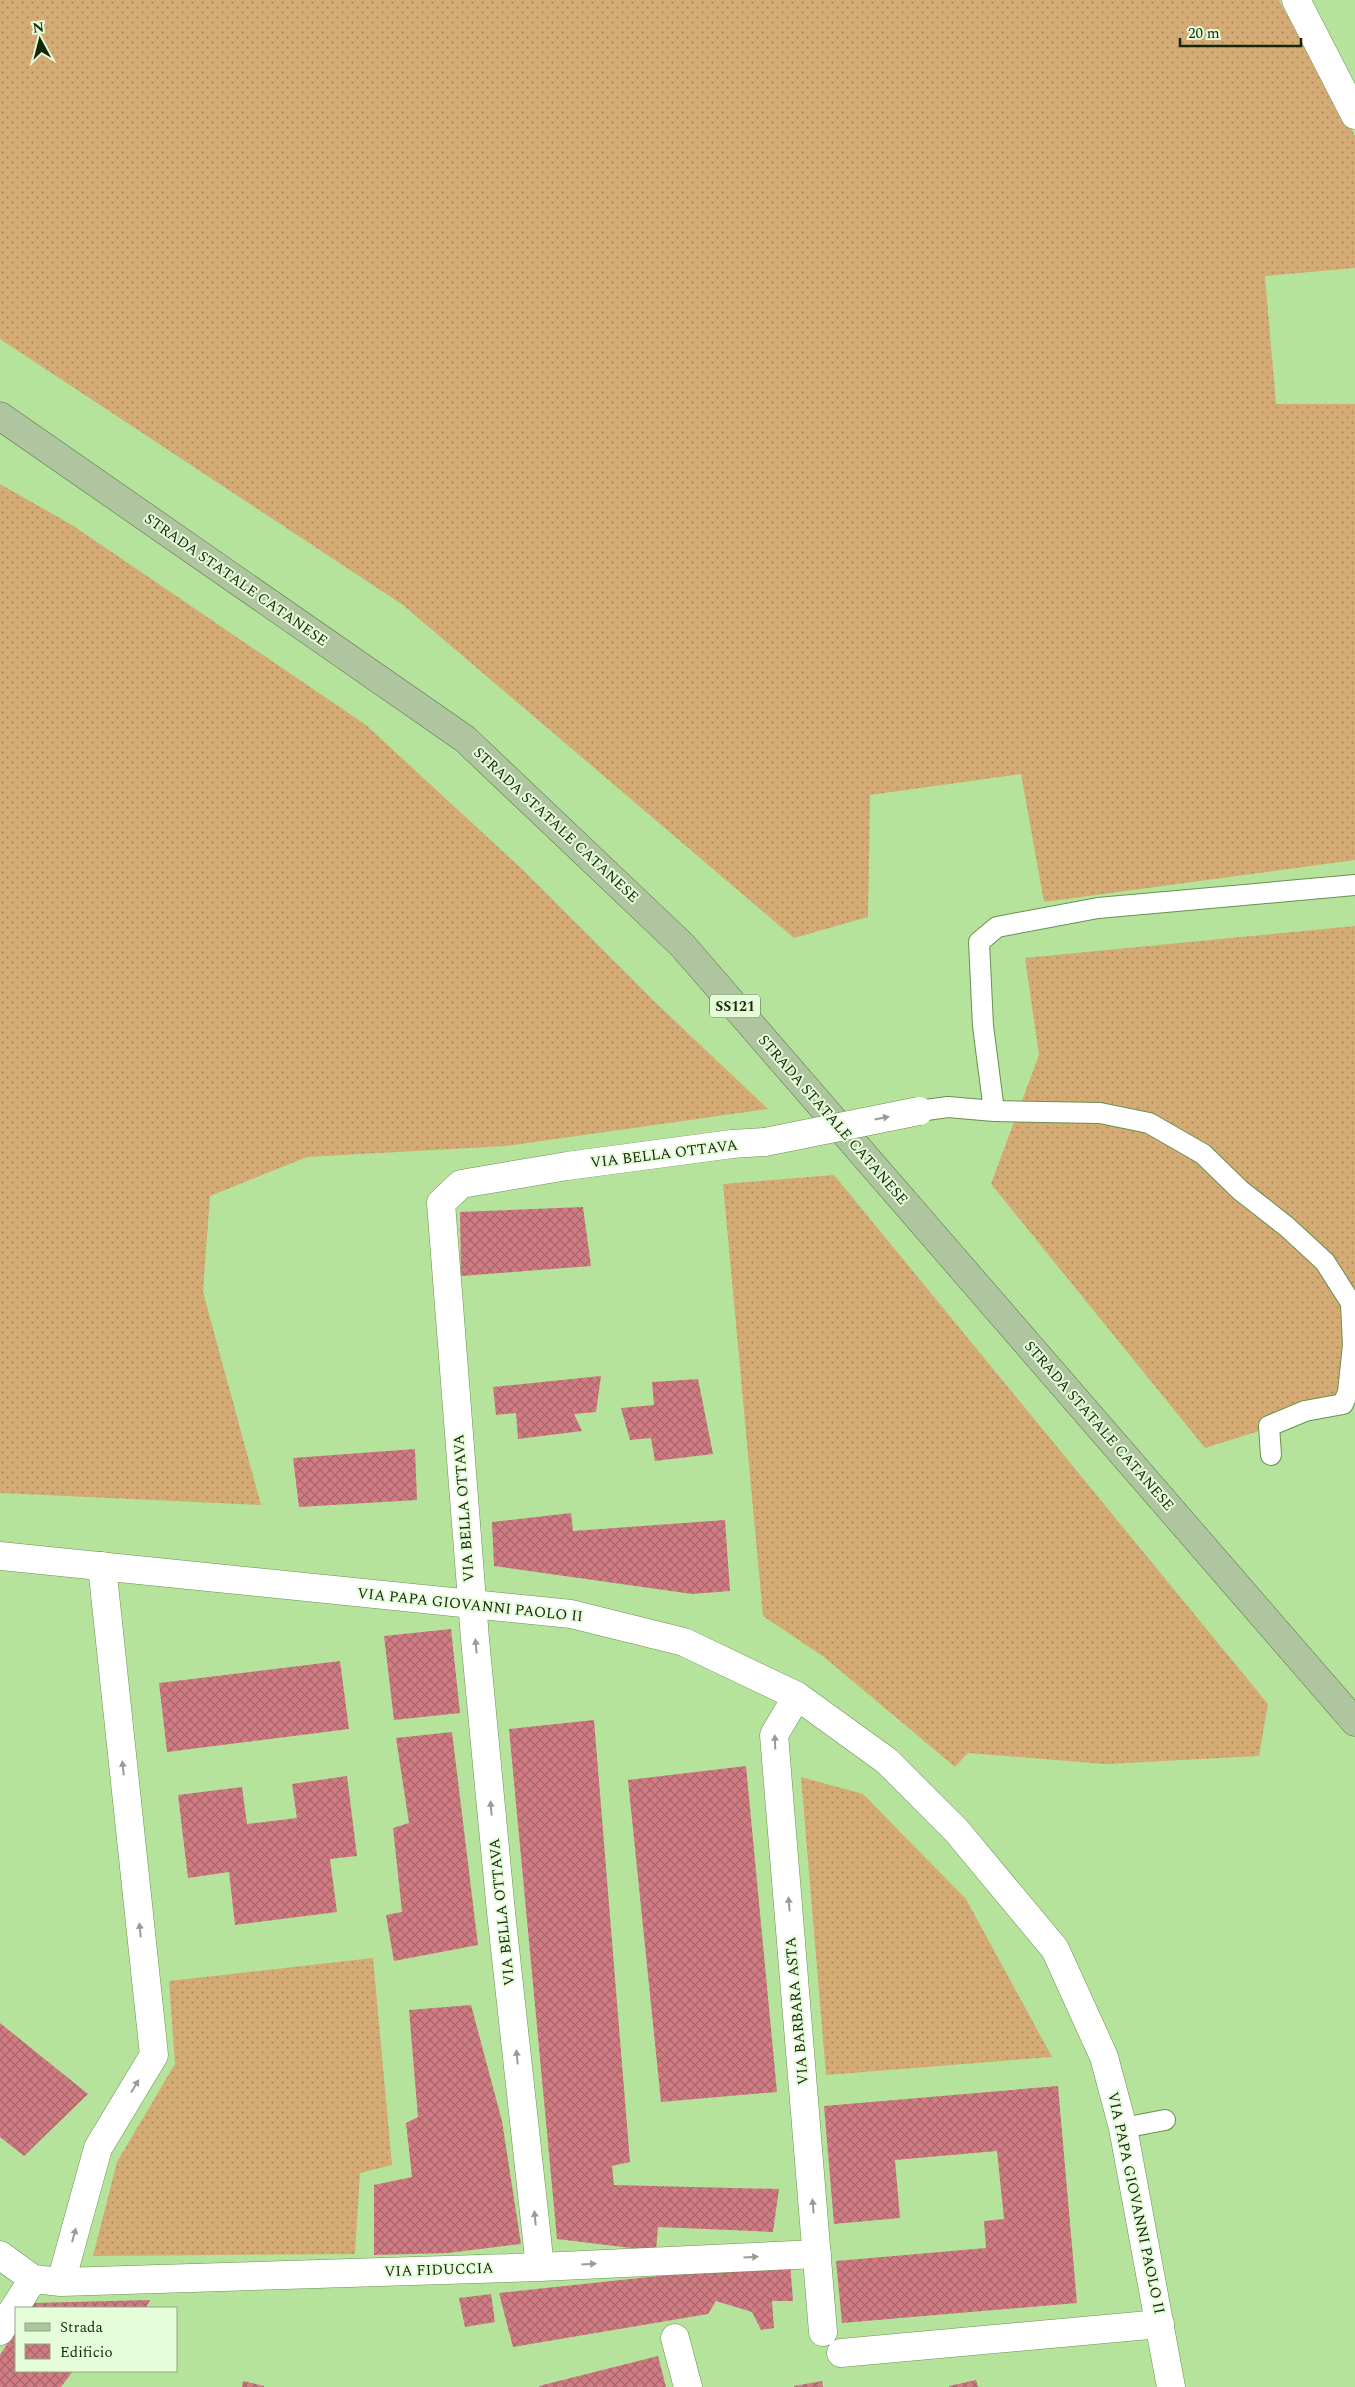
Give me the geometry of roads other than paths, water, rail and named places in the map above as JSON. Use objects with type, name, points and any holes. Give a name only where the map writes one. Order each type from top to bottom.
[{"type":"main road","name":"STRADA STATALE CATANESE","points":[[0,416],[465,739],[675,938],[1355,1722]]},
{"type":"street","points":[[1296,0],[1354,113]]},
{"type":"street","name":"VIA BELLA OTTAVA","points":[[540,2266],[502,1922],[472,1603],[440,1203],[461,1184],[577,1165],[732,1144],[766,1142],[919,1111]]},
{"type":"street","name":"VIA PAPA GIOVANNI PAOLO II","points":[[0,1556],[571,1614],[684,1642],[797,1696],[887,1760],[956,1830],[1055,1949],[1104,2057],[1123,2128],[1171,2387]]},
{"type":"street","points":[[61,2282],[98,2148],[154,2055],[102,1566]]},
{"type":"street","name":"VIA BARBARA ASTA","points":[[797,1696],[774,1735],[823,2332]]},
{"type":"street","name":"VIA FIDUCCIA","points":[[33,2279],[61,2282],[540,2266],[817,2254]]},
{"type":"street","points":[[0,2255],[33,2279],[15,2307]]},
{"type":"street","points":[[0,2331],[15,2307]]},
{"type":"street","points":[[842,2353],[1160,2324]]},
{"type":"street","points":[[674,2338],[688,2387]]},
{"type":"lane","points":[[994,1111],[983,1026],[979,942],[997,927],[1098,908],[1355,885]]},
{"type":"lane","points":[[919,1111],[948,1107],[994,1111],[1100,1113],[1149,1123],[1203,1154],[1240,1190],[1286,1226],[1324,1262],[1350,1303],[1352,1345],[1348,1392],[1343,1404],[1305,1411],[1269,1426],[1271,1455]]},
{"type":"lane","points":[[1123,2128],[1165,2120]]}]
